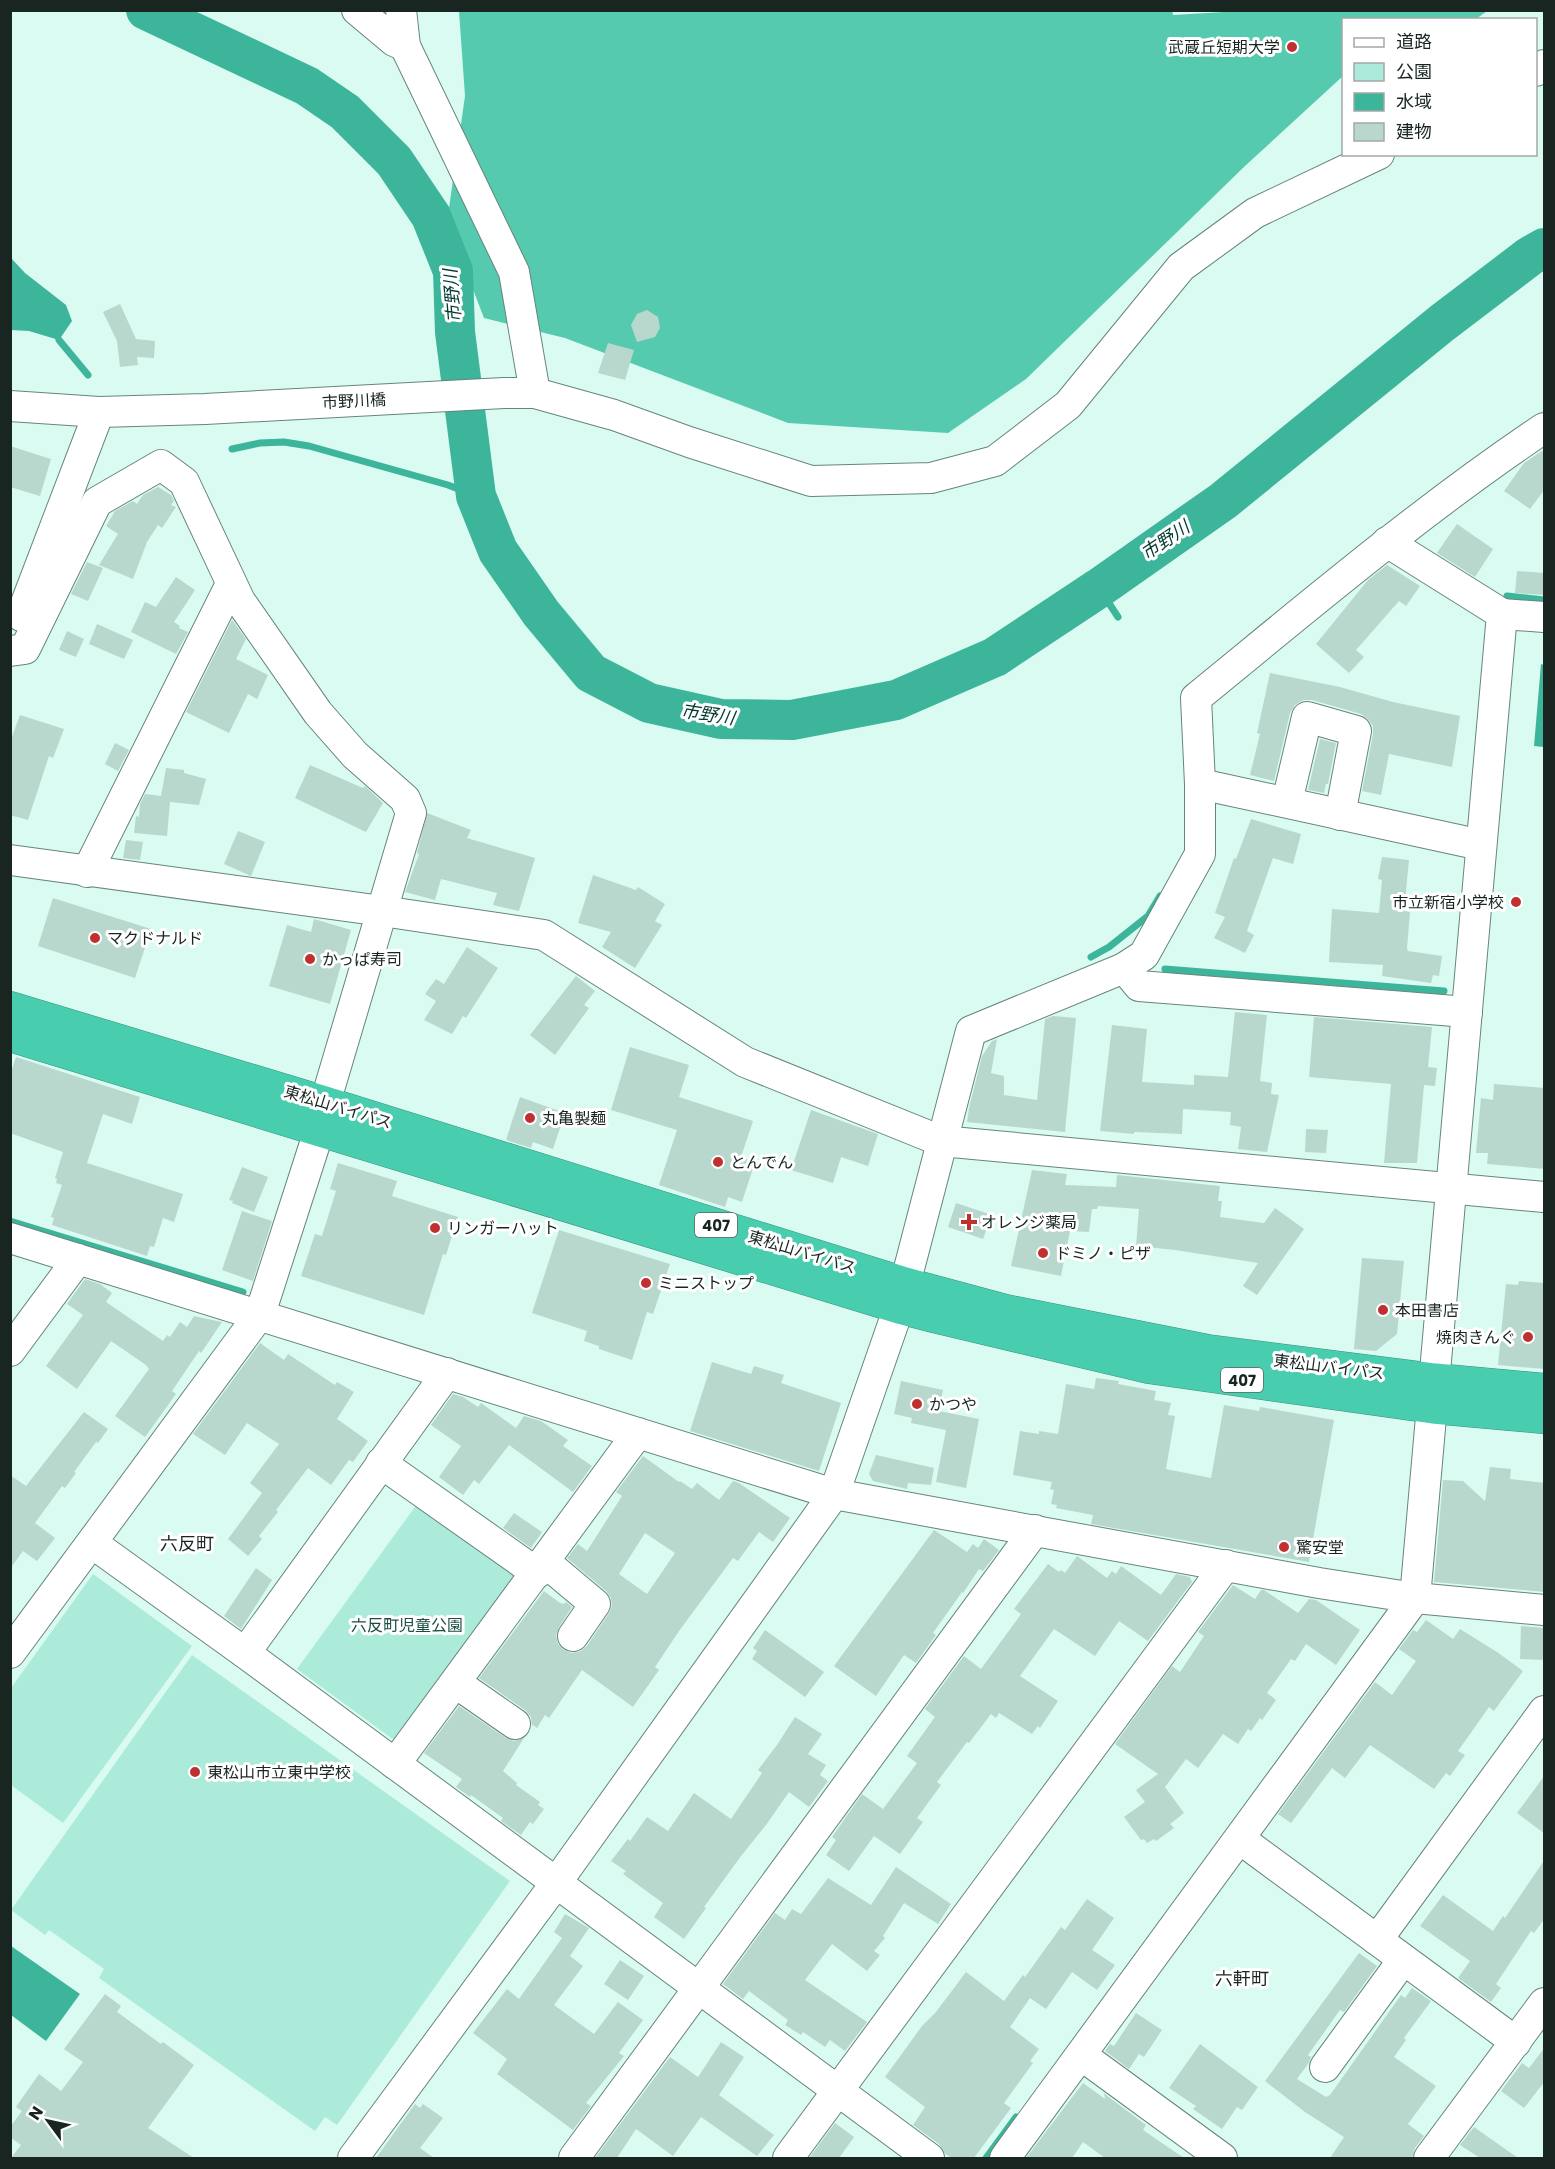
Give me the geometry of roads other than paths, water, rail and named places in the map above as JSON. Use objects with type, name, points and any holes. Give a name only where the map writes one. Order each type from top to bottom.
[{"type":"highway","name":"東松山バイパス","points":[[10,1008],[322,1117],[902,1295],[1005,1311],[1545,1417]]},
{"type":"highway","name":"東松山バイパス","points":[[10,1035],[322,1117]]},
{"type":"highway","name":"東松山バイパス","points":[[1434,1394],[1545,1390]]},
{"type":"street","points":[[357,10],[394,41],[405,46]]},
{"type":"street","points":[[401,10],[405,46],[514,272],[536,393]]},
{"type":"street","name":"市野川橋","points":[[10,406],[99,412],[536,393],[614,415],[811,481],[931,478],[994,461],[1068,405],[1181,267],[1255,213],[1375,156]]},
{"type":"street","points":[[10,644],[99,412]]},
{"type":"street","points":[[353,2158],[556,1883],[834,1494],[902,1295],[971,1031],[1124,968],[1144,955],[1200,854],[1196,698],[1387,542],[1496,461],[1545,428]]},
{"type":"street","points":[[10,651],[25,650],[97,502],[161,465],[184,482],[240,601],[318,712],[356,755],[405,799],[411,813],[322,1117],[260,1314],[10,1653]]},
{"type":"street","points":[[1387,542],[1503,614],[1545,617]]},
{"type":"street","points":[[87,872],[231,584]]},
{"type":"street","points":[[1005,2158],[1415,1598],[1503,614]]},
{"type":"street","points":[[1287,802],[1307,717],[1356,731],[1340,815]]},
{"type":"street","points":[[1200,784],[1481,845]]},
{"type":"street","points":[[10,860],[544,935],[745,1062],[941,1141],[1545,1197]]},
{"type":"street","points":[[1124,968],[1139,986],[1467,1012]]},
{"type":"street","points":[[10,1238],[834,1494],[1319,1583],[1415,1598],[1545,1610]]},
{"type":"street","points":[[10,1351],[78,1259]]},
{"type":"street","points":[[245,1653],[447,1373]]},
{"type":"street","points":[[395,1764],[638,1433]]},
{"type":"street","points":[[381,1463],[595,1604],[573,1636]]},
{"type":"street","points":[[574,2158],[1035,1530]]},
{"type":"street","points":[[92,1543],[245,1653],[929,2158]]},
{"type":"street","points":[[788,2158],[1226,1565]]},
{"type":"street","points":[[456,1683],[514,1724]]},
{"type":"street","points":[[1377,1940],[1545,1711]]},
{"type":"street","points":[[1240,1839],[1516,2042]]},
{"type":"street","points":[[1325,2067],[1403,1960]]},
{"type":"street","points":[[1430,2158],[1545,2003]]},
{"type":"street","points":[[1081,2055],[1222,2158]]},
{"type":"water","points":[[11,258],[25,273],[66,305],[72,321],[59,340],[29,331],[11,330]]},
{"type":"water","points":[[1541,664],[1544,665],[1544,747],[1534,746]]},
{"type":"water","points":[[11,1946],[80,1994],[46,2041],[11,2015]]},
{"type":"waterway","name":"市野川","points":[[146,10],[307,86],[345,112],[394,161],[431,216],[453,271],[455,332],[476,496],[498,551],[541,613],[591,673],[649,703],[721,719],[792,720],[896,700],[995,657],[1223,501],[1442,323],[1530,256],[1544,248]]},
{"type":"waterway","points":[[59,340],[88,375]]},
{"type":"waterway","points":[[232,449],[260,443],[284,442],[309,446],[448,485],[476,496]]},
{"type":"waterway","points":[[1099,588],[1118,617]]},
{"type":"waterway","points":[[1507,596],[1544,600]]},
{"type":"waterway","points":[[1091,957],[1109,947],[1148,916],[1160,896]]},
{"type":"waterway","points":[[1165,969],[1444,991]]},
{"type":"waterway","points":[[10,1221],[243,1292]]},
{"type":"waterway","points":[[986,2158],[1016,2117]]},
{"type":"place","name":"武蔵丘短期大学","points":[[1292,47]]},
{"type":"place","name":"市立新宿小学校","points":[[1516,902]]},
{"type":"place","name":"マクドナルド","points":[[95,938]]},
{"type":"place","name":"かっぱ寿司","points":[[310,959]]},
{"type":"place","name":"丸亀製麺","points":[[530,1118]]},
{"type":"place","name":"とんでん","points":[[718,1162]]},
{"type":"place","name":"オレンジ薬局","points":[[969,1222]]},
{"type":"place","name":"リンガーハット","points":[[435,1228]]},
{"type":"place","name":"ドミノ・ピザ","points":[[1043,1253]]},
{"type":"place","name":"ミニストップ","points":[[646,1283]]},
{"type":"place","name":"本田書店","points":[[1383,1310]]},
{"type":"place","name":"焼肉きんぐ","points":[[1528,1337]]},
{"type":"place","name":"かつや","points":[[917,1404]]},
{"type":"place","name":"驚安堂","points":[[1284,1547]]},
{"type":"place","name":"東松山市立東中学校","points":[[195,1772]]},
{"type":"district","name":"六反町","points":[[187,1543]]},
{"type":"district","name":"六軒町","points":[[1242,1978]]},
{"type":"park label","name":"六反町児童公園","points":[[407,1625]]}]
